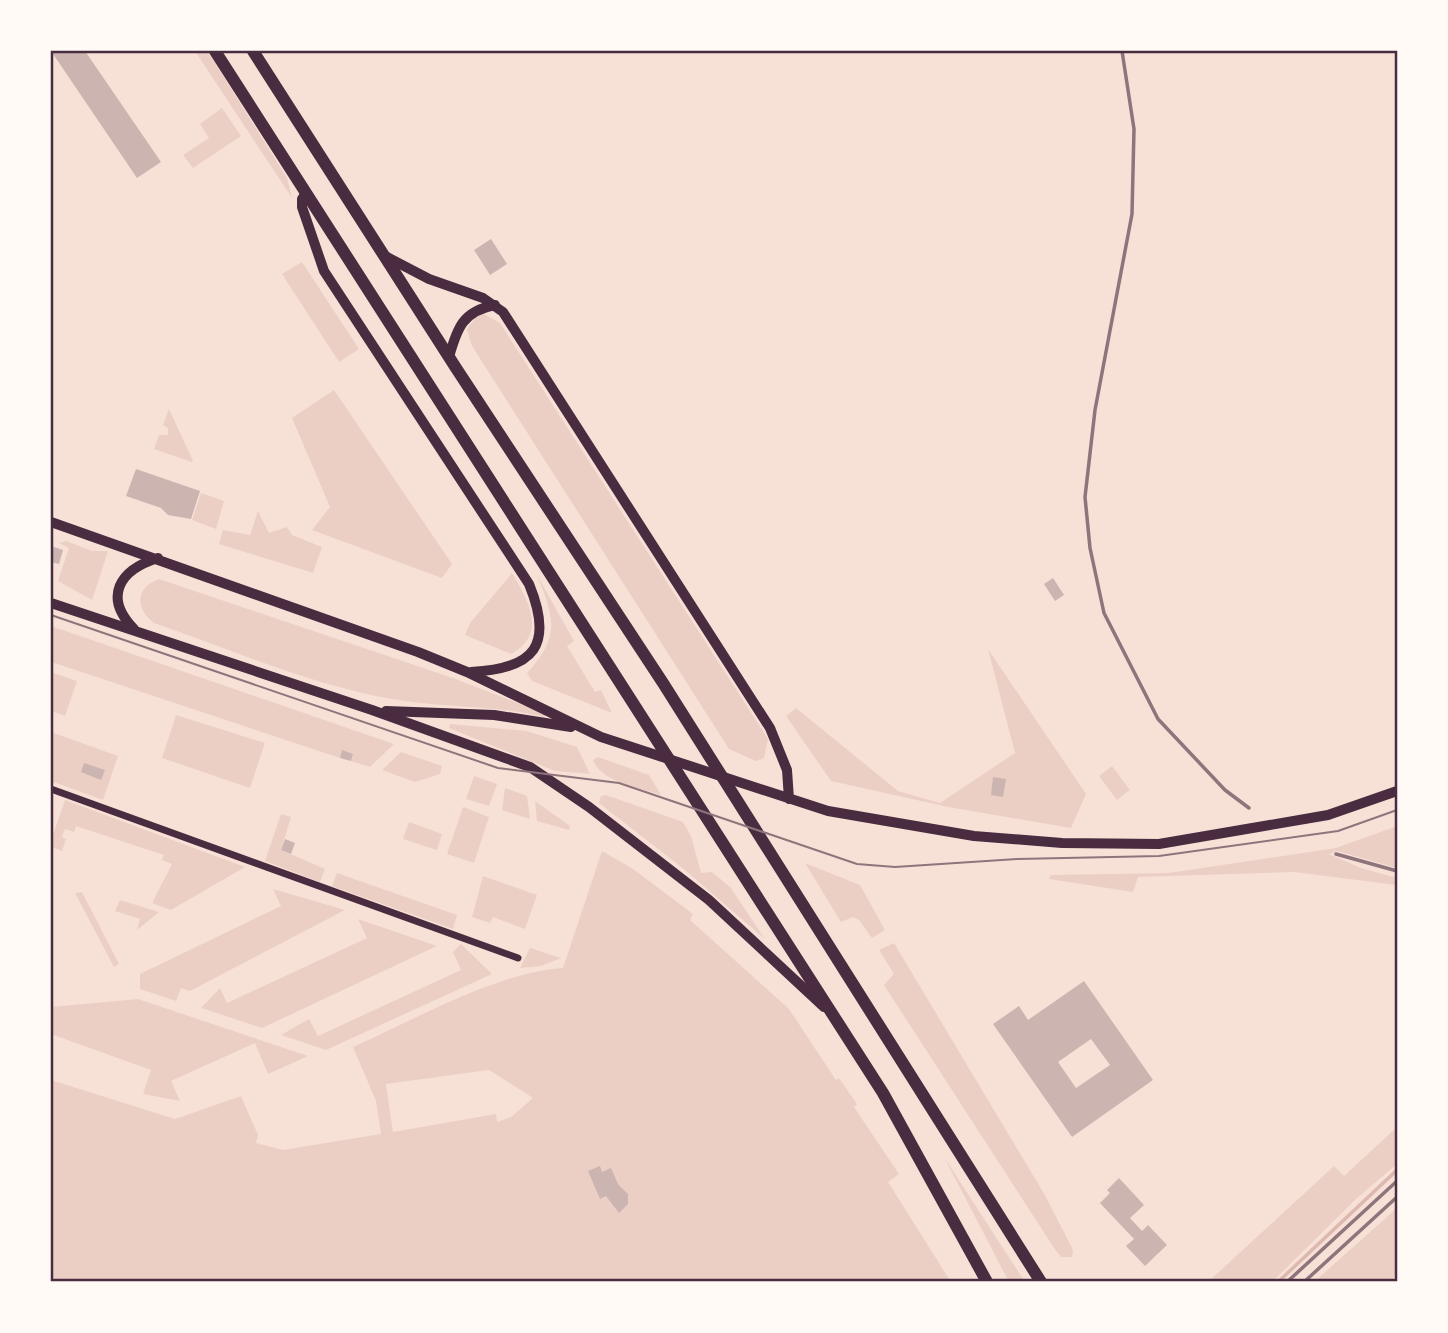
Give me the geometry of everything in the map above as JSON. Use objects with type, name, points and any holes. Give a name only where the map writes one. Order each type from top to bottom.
[{"type":"main road","points":[[215,51],[883,1093],[987,1282]]},
{"type":"main road","points":[[253,51],[663,683],[1041,1282]]},
{"type":"main road","points":[[306,193],[302,199],[302,207],[324,271],[529,584],[536,601],[539,636],[525,660],[494,671],[467,672]]},
{"type":"main road","points":[[385,256],[429,279],[495,305],[503,312],[770,728],[787,770],[789,799]]},
{"type":"main road","points":[[449,356],[464,317],[471,312],[495,305]]},
{"type":"main road","points":[[51,522],[158,558],[467,672],[601,737],[828,811],[974,836],[1062,843],[1160,844],[1328,815],[1397,791]]},
{"type":"main road","points":[[135,631],[122,617],[117,591],[131,569],[158,558]]},
{"type":"main road","points":[[51,605],[372,710],[522,764],[552,780],[709,900],[834,1017]]},
{"type":"main road","points":[[372,710],[494,715],[580,729]]},
{"type":"street","points":[[51,789],[518,958]]},
{"type":"shaded area","points":[[195,51],[207,51],[217,66],[287,178],[292,198]]},
{"type":"shaded area","points":[[222,108],[241,136],[193,168],[183,155],[209,138],[200,124]]},
{"type":"shaded area","points":[[302,262],[359,349],[339,362],[282,274]]},
{"type":"shaded area","points":[[484,314],[500,323],[768,739],[764,758],[756,761],[729,749],[472,346],[467,329],[475,318]]},
{"type":"shaded area","points":[[334,390],[452,564],[442,578],[312,530],[330,507],[292,418]]},
{"type":"shaded area","points":[[169,409],[192,462],[154,449],[159,435],[168,435],[168,428],[163,425]]},
{"type":"shaded area","points":[[201,493],[224,501],[216,529],[192,520]]},
{"type":"shaded area","points":[[258,511],[269,533],[287,527],[292,535],[322,547],[313,573],[219,544],[223,530],[250,535]]},
{"type":"shaded area","points":[[66,541],[92,551],[108,551],[92,600],[58,581],[69,548],[59,543]]},
{"type":"shaded area","points":[[512,573],[524,594],[532,627],[522,646],[511,654],[465,635],[470,623]]},
{"type":"shaded area","points":[[537,575],[574,641],[567,646],[595,692],[601,690],[612,713],[532,681],[527,673],[538,660],[550,637],[550,615]]},
{"type":"shaded area","points":[[159,579],[453,678],[546,714],[544,717],[506,710],[392,699],[332,685],[272,666],[154,623],[143,611],[140,599],[145,588]]},
{"type":"shaded area","points":[[51,626],[394,744],[370,767],[351,761],[353,754],[342,751],[340,758],[51,662]]},
{"type":"shaded area","points":[[988,649],[1086,794],[1071,828],[948,807],[831,781],[786,716],[796,708],[898,791],[940,803],[1015,753]]},
{"type":"shaded area","points":[[51,672],[77,681],[65,716],[51,711]]},
{"type":"shaded area","points":[[176,715],[265,743],[250,788],[162,758]]},
{"type":"shaded area","points":[[450,724],[527,731],[577,747],[590,774],[555,771],[449,728]]},
{"type":"shaded area","points":[[51,732],[118,756],[103,800],[51,781]]},
{"type":"shaded area","points":[[401,752],[442,766],[440,774],[415,782],[382,770]]},
{"type":"shaded area","points":[[598,757],[649,775],[661,795],[622,783],[604,774],[593,760]]},
{"type":"shaded area","points":[[1112,766],[1130,790],[1117,800],[1099,776]]},
{"type":"shaded area","points":[[474,776],[497,784],[489,806],[466,799]]},
{"type":"shaded area","points":[[505,788],[527,796],[530,819],[502,810]]},
{"type":"shaded area","points":[[606,795],[683,822],[691,836],[701,873],[712,872],[730,887],[765,939],[685,870],[599,803],[601,796]]},
{"type":"shaded area","points":[[65,800],[245,867],[171,910],[152,903],[172,864],[162,860],[164,855],[76,826],[74,832],[65,829],[62,837],[66,839],[62,851],[51,847],[51,833],[54,832]]},
{"type":"shaded area","points":[[535,801],[570,826],[569,830],[537,821]]},
{"type":"shaded area","points":[[463,807],[489,817],[474,863],[447,854]]},
{"type":"shaded area","points":[[281,814],[291,817],[281,850],[325,869],[320,882],[265,861]]},
{"type":"shaded area","points":[[409,822],[442,834],[437,850],[403,839]]},
{"type":"shaded area","points":[[1397,826],[1397,868],[1337,851],[1329,854],[1361,868],[1397,878],[1397,885],[1294,872],[1138,877],[1133,892],[1049,879],[1051,875],[1169,873],[1336,848]]},
{"type":"shaded area","points":[[602,851],[633,869],[693,914],[690,920],[789,1009],[836,1080],[839,1078],[857,1104],[854,1107],[899,1174],[888,1182],[951,1282],[51,1282],[51,1080],[175,1119],[241,1096],[258,1135],[256,1143],[283,1150],[381,1134],[376,1101],[353,1047],[484,988],[538,971],[563,968]],"holes":[[[489,1070],[533,1098],[511,1117],[497,1122],[496,1114],[393,1132],[386,1084]]]},
{"type":"shaded area","points":[[805,863],[860,885],[885,930],[872,938],[859,920],[853,917],[841,922]]},
{"type":"shaded area","points":[[337,873],[457,915],[453,929],[332,886]]},
{"type":"shaded area","points":[[483,876],[537,895],[525,929],[493,917],[490,923],[472,917]]},
{"type":"shaded area","points":[[273,889],[345,910],[190,991],[181,988],[176,1001],[140,989],[140,974],[281,906]]},
{"type":"shaded area","points":[[82,892],[119,964],[114,967],[75,893]]},
{"type":"shaded area","points":[[120,900],[159,912],[137,930],[140,919],[115,911]]},
{"type":"shaded area","points":[[358,919],[437,946],[262,1028],[201,1008],[220,988],[227,1003],[367,938]]},
{"type":"shaded area","points":[[894,943],[1046,1197],[1073,1250],[1072,1257],[1061,1257],[1054,1248],[884,985],[894,974],[879,950]]},
{"type":"shaded area","points":[[461,944],[492,974],[326,1050],[281,1035],[309,1019],[318,1036],[461,970],[453,952]]},
{"type":"shaded area","points":[[530,948],[561,958],[541,966],[520,968]]},
{"type":"shaded area","points":[[138,999],[308,1056],[268,1074],[255,1043],[171,1081],[180,1101],[143,1094],[151,1070],[51,1034],[51,1007]]},
{"type":"shaded area","points":[[1397,1127],[1397,1164],[1356,1199],[1272,1282],[1208,1282],[1334,1166],[1344,1176]]},
{"type":"shaded area","points":[[944,1157],[1025,1282],[1009,1282]]},
{"type":"shaded area","points":[[1397,1208],[1397,1268],[1392,1282],[1314,1282]]},
{"type":"building","points":[[51,51],[85,51],[161,162],[137,178]]},
{"type":"building","points":[[491,239],[507,264],[490,275],[474,250]]},
{"type":"building","points":[[136,469],[200,491],[191,519],[168,515],[161,508],[126,496]]},
{"type":"building","points":[[51,546],[63,550],[59,564],[51,562]]},
{"type":"building","points":[[1053,578],[1064,595],[1055,601],[1044,584]]},
{"type":"building","points":[[342,750],[353,754],[351,761],[340,758]]},
{"type":"building","points":[[84,763],[105,770],[101,780],[81,772]]},
{"type":"building","points":[[993,777],[1006,779],[1003,797],[991,795]]},
{"type":"building","points":[[285,839],[295,843],[291,854],[281,850]]},
{"type":"building","points":[[1084,981],[1153,1080],[1072,1137],[993,1024],[1019,1006],[1028,1020]],"holes":[[[1091,1039],[1110,1065],[1076,1088],[1058,1062]]]},
{"type":"building","points":[[600,1166],[602,1172],[611,1168],[618,1184],[628,1194],[628,1204],[619,1213],[606,1196],[600,1199],[588,1171]]},
{"type":"building","points":[[1119,1178],[1144,1205],[1130,1218],[1142,1231],[1148,1225],[1167,1245],[1145,1266],[1126,1246],[1134,1239],[1100,1203],[1110,1193],[1107,1190]]},
{"type":"waterway","points":[[1278,1282],[1397,1170]]},
{"type":"tram line","points":[[51,615],[498,768],[619,783],[857,864],[895,867],[1017,859],[1159,856],[1338,831],[1397,810]]},
{"type":"railway","points":[[1122,51],[1134,129],[1132,214],[1095,410],[1085,497],[1090,548],[1104,613],[1158,719],[1225,790],[1249,808]]},
{"type":"railway","points":[[1336,854],[1397,871]]},
{"type":"railway","points":[[1287,1282],[1397,1181]]},
{"type":"railway","points":[[1304,1282],[1397,1197]]}]
